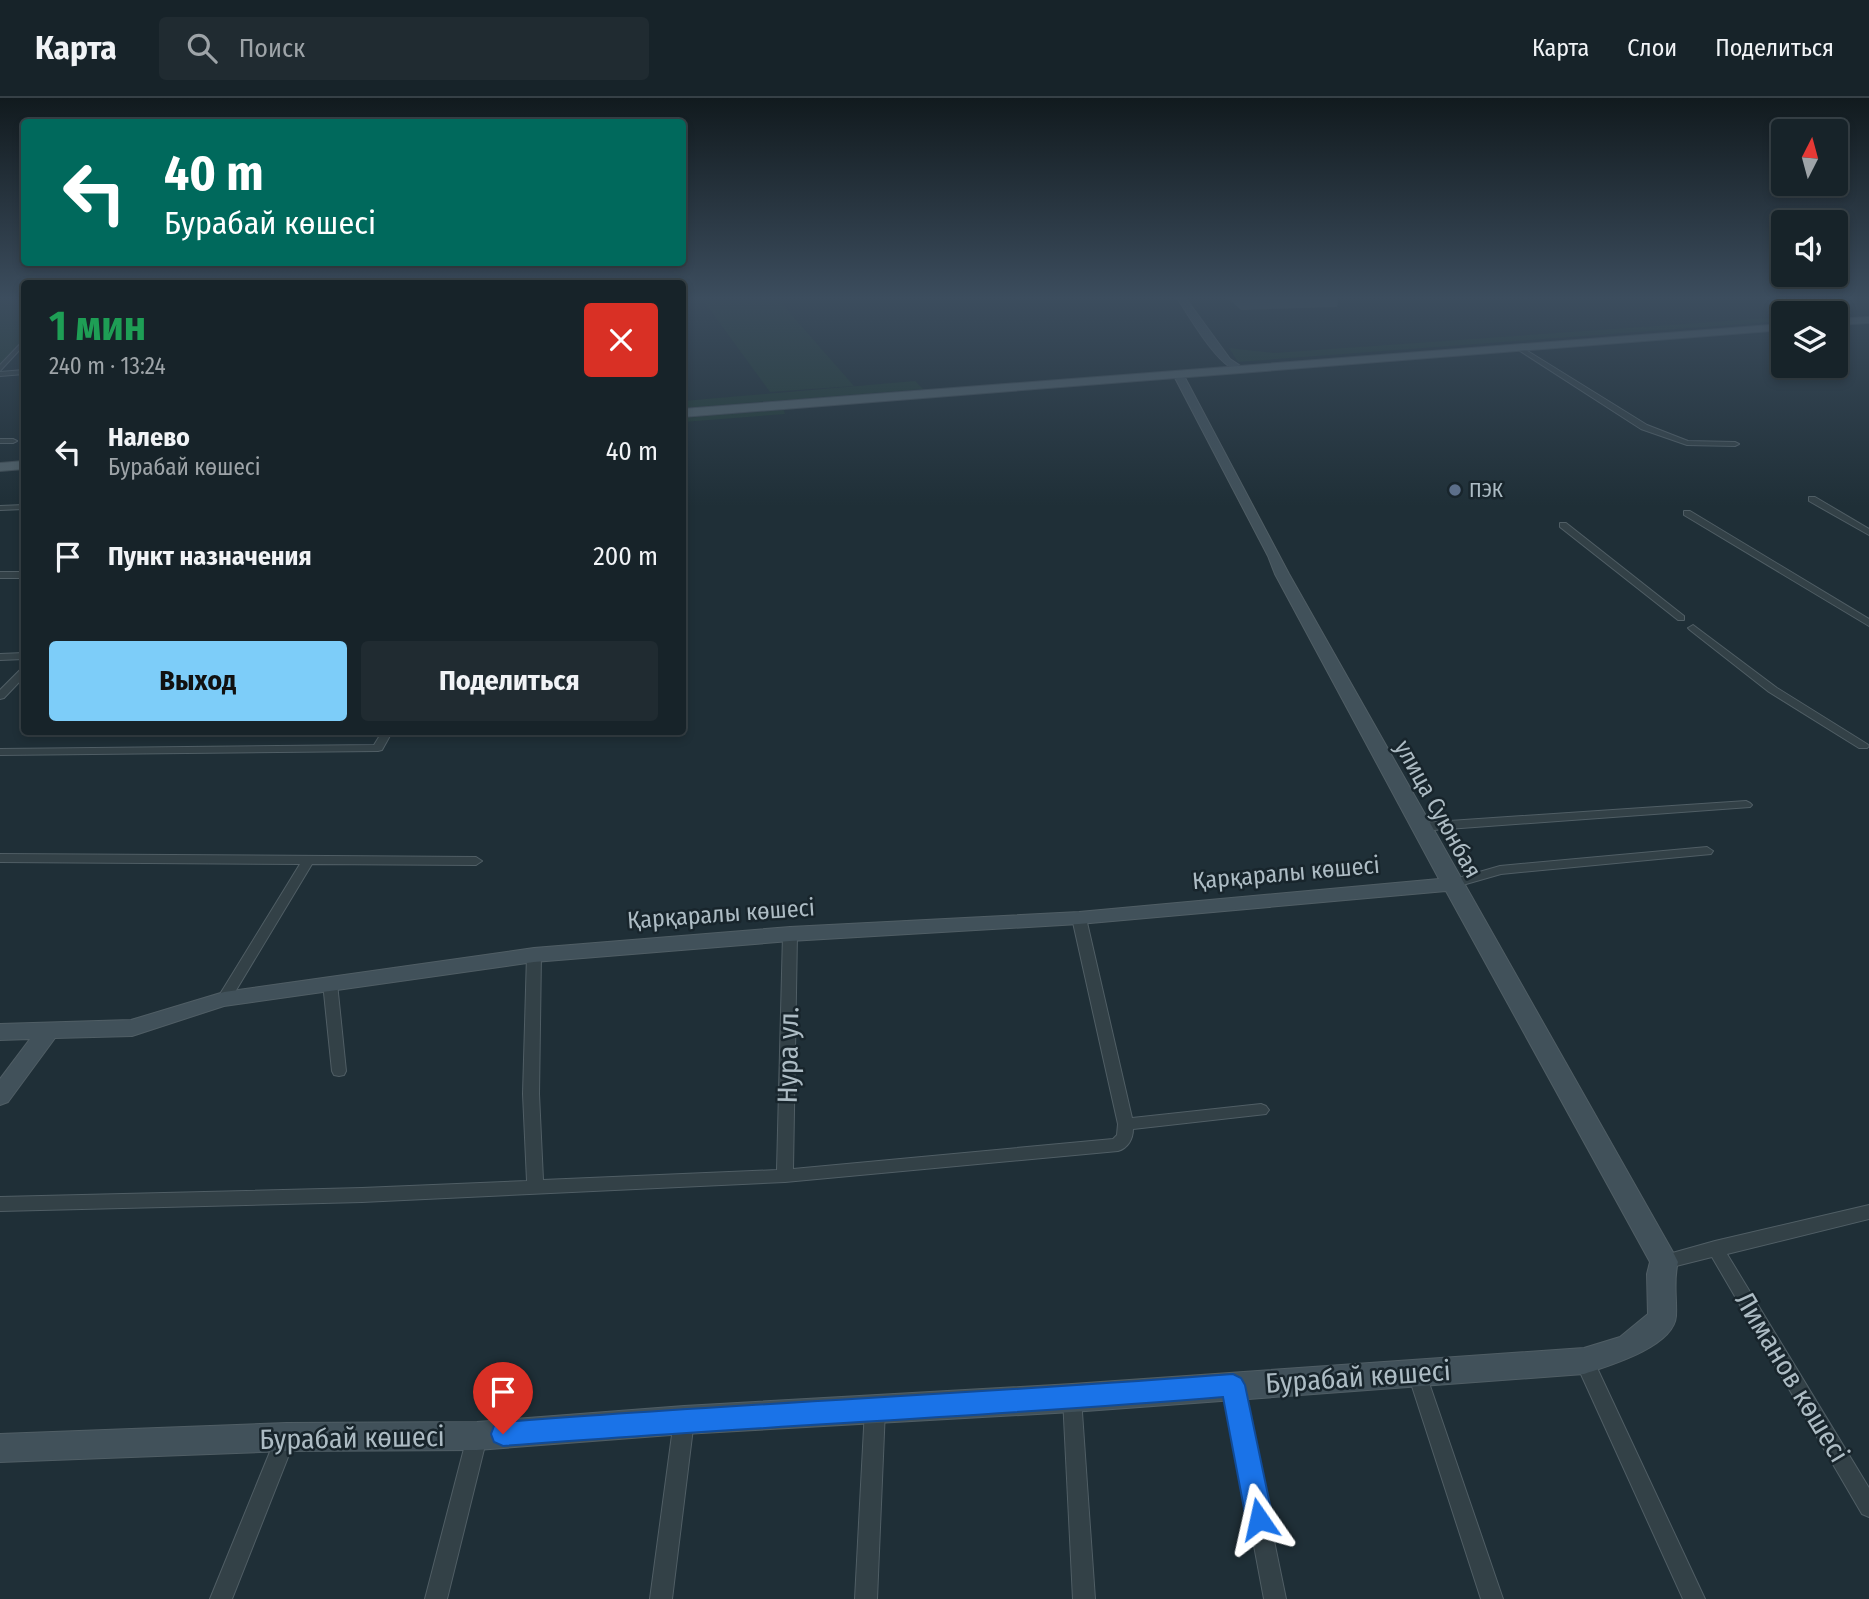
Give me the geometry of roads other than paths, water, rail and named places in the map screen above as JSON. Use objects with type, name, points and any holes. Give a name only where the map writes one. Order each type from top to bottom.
[{"type":"main road","points":[[686,413],[1278,366]]},
{"type":"main road","points":[[0,467],[21,465]]},
{"type":"street","points":[[1234,366],[1238,369]]},
{"type":"street","points":[[1547,366],[1644,428],[1694,445],[1735,444]]},
{"type":"street","points":[[0,371],[21,372]]},
{"type":"street","name":"улица Суюнбая","points":[[1178,374],[1282,574],[1420,827],[1664,1262]]},
{"type":"street","points":[[0,441],[13,441]]},
{"type":"street","points":[[1812,499],[1869,532]]},
{"type":"street","points":[[0,508],[21,507]]},
{"type":"street","points":[[1687,513],[1869,623]]},
{"type":"street","points":[[1563,525],[1681,618]]},
{"type":"street","points":[[0,575],[21,575]]},
{"type":"street","points":[[1693,628],[1773,690],[1867,747]]},
{"type":"street","points":[[0,657],[21,656]]},
{"type":"street","points":[[0,696],[21,674]]},
{"type":"street","points":[[0,752],[379,748],[386,735]]},
{"type":"street","points":[[1420,827],[1746,805]]},
{"type":"street","points":[[1452,884],[1500,870],[1707,851]]},
{"type":"street","points":[[0,858],[476,861]]},
{"type":"street","points":[[224,999],[308,860]]},
{"type":"street","name":"Қарқаралы көшесі","points":[[0,1032],[132,1028],[224,999],[534,955],[790,934],[1079,918],[1452,884]]},
{"type":"street","points":[[0,1204],[362,1195],[785,1176],[1118,1145],[1125,1136],[1126,1124],[1079,918]]},
{"type":"street","name":"Нура ул.","points":[[785,1176],[790,934]]},
{"type":"street","points":[[534,955],[531,1094],[536,1187]]},
{"type":"street","points":[[330,984],[340,1071]]},
{"type":"street","points":[[0,1096],[48,1031]]},
{"type":"street","points":[[1126,1124],[1261,1110]]},
{"type":"street","points":[[1664,1262],[1869,1212]]},
{"type":"street","name":"Лиманов көшесі","points":[[1715,1248],[1869,1507]]},
{"type":"street","name":"Бурабай көшесі","points":[[0,1448],[286,1437],[477,1436],[684,1420],[1072,1398],[1584,1361],[1629,1347],[1662,1319],[1661,1274],[1664,1262]]},
{"type":"street","points":[[1584,1361],[1694,1599]]},
{"type":"street","points":[[1417,1374],[1492,1599]]},
{"type":"street","points":[[1233,1385],[1275,1599]]},
{"type":"street","points":[[1072,1398],[1084,1599]]},
{"type":"street","points":[[866,1599],[875,1408]]},
{"type":"street","points":[[660,1599],[684,1420]]},
{"type":"street","points":[[436,1599],[477,1436]]},
{"type":"street","points":[[221,1599],[286,1437]]},
{"type":"place","name":"ПЭК","points":[[1455,490]]}]
